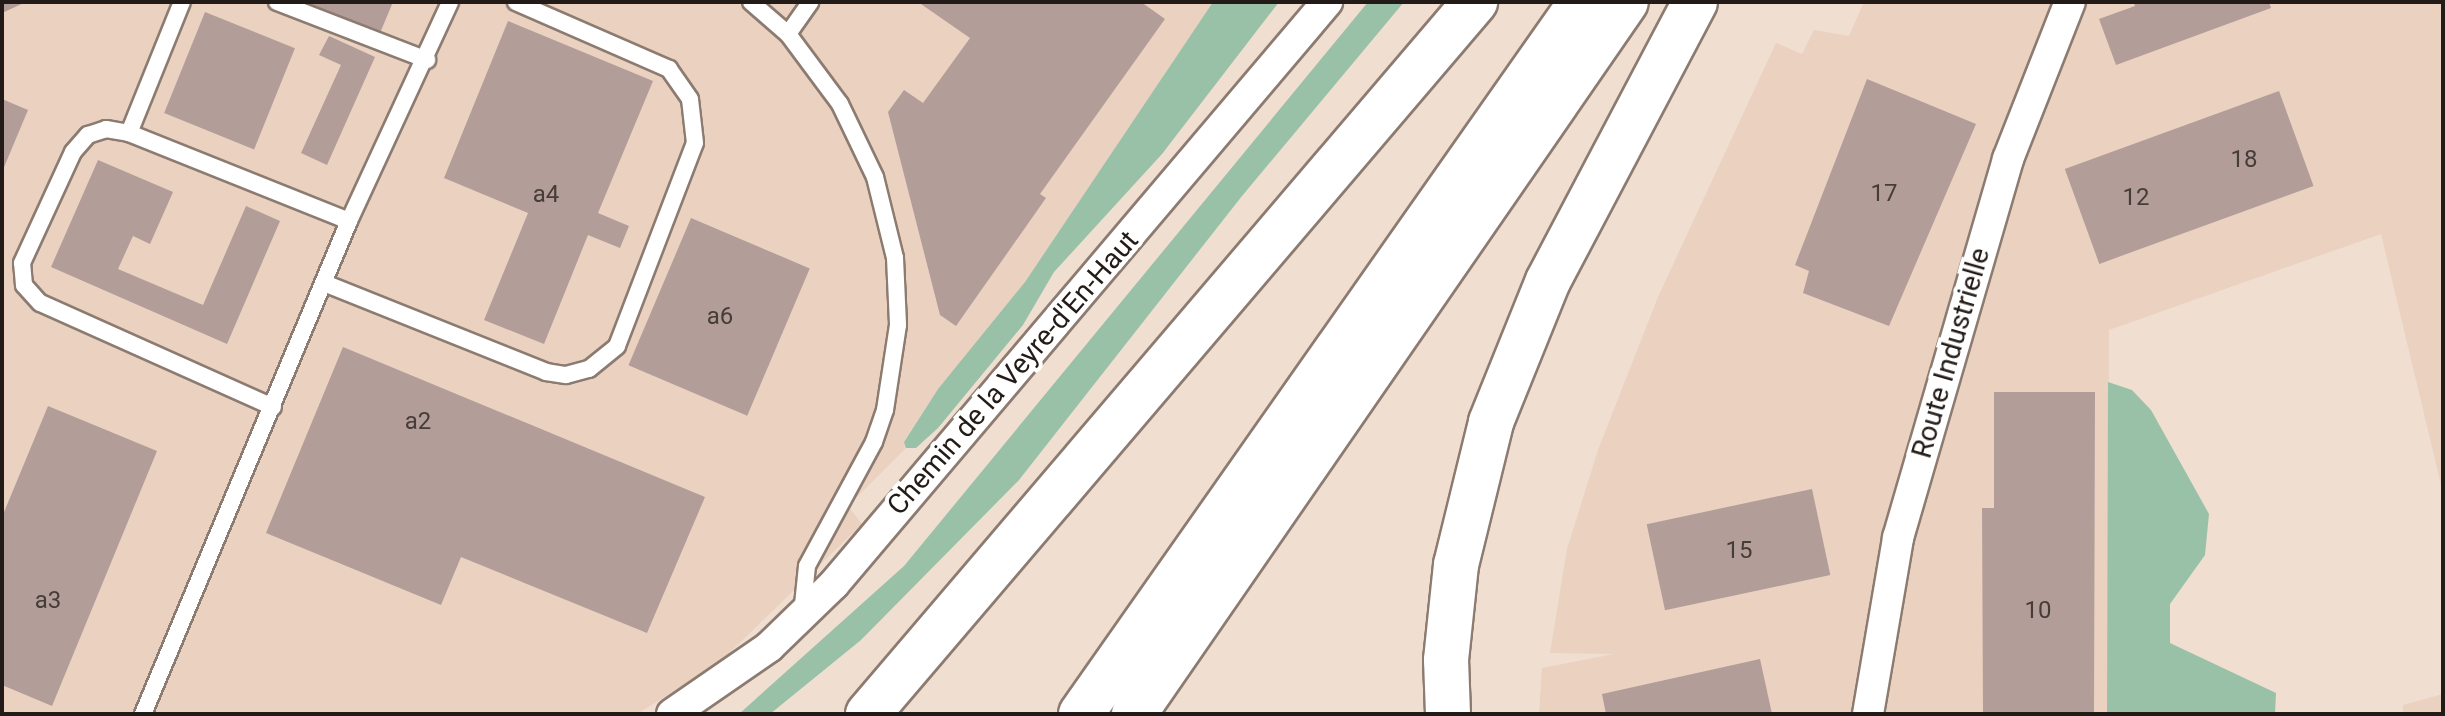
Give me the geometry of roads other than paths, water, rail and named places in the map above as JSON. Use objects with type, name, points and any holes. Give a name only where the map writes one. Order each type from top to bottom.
[{"type":"highway","points":[[868,714],[1475,2]]},
{"type":"highway","points":[[1081,714],[1581,2]]},
{"type":"highway","points":[[1134,714],[1626,2]]},
{"type":"highway","points":[[1448,714],[1446,660],[1456,565],[1491,422],[1548,281],[1695,2]]},
{"type":"street","name":"Chemin de la Veyre-d'En-Haut","points":[[672,714],[769,647],[802,615],[1327,2]]},
{"type":"street","name":"Route Industrielle","points":[[1868,714],[1898,538],[2008,159],[2070,2]]},
{"type":"lane","points":[[129,133],[182,2]]},
{"type":"lane","points":[[277,2],[427,60]]},
{"type":"lane","points":[[143,714],[349,221],[427,60],[450,2]]},
{"type":"lane","points":[[324,283],[546,372],[566,375],[589,369],[617,346],[695,143],[690,99],[669,69],[516,2]]},
{"type":"lane","points":[[751,2],[788,34],[840,104],[862,146],[888,220],[897,287],[885,410],[874,442],[807,566],[802,615]]},
{"type":"lane","points":[[788,34],[810,2]]},
{"type":"lane","points":[[273,407],[40,303],[24,285],[22,263],[73,152],[88,135],[106,129],[129,133],[349,221]]}]
